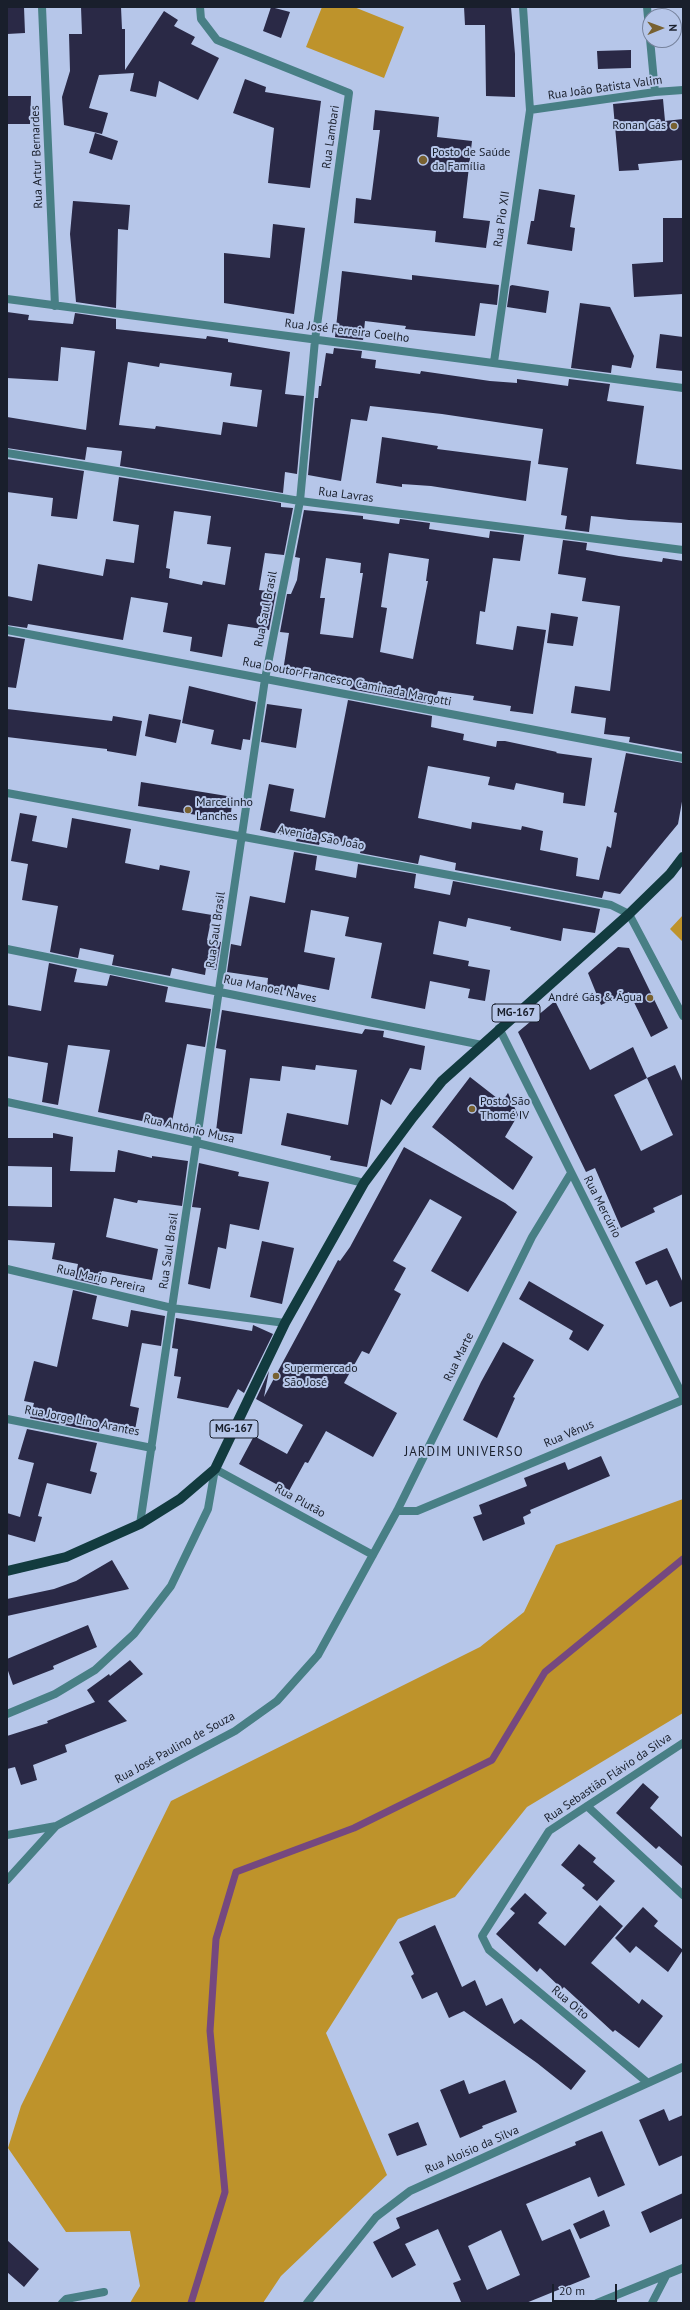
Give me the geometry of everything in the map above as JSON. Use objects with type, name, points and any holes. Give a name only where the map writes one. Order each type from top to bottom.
[{"type":"main road","name":"MG-167","points":[[7,1571],[66,1557],[140,1524],[180,1499],[215,1470],[285,1323],[364,1183],[442,1081],[499,1028],[629,914],[670,874],[683,856]]},
{"type":"street","name":"Rua Artur Bernardes","points":[[42,7],[55,306]]},
{"type":"street","name":"Rua Lambari","points":[[200,7],[201,19],[218,40],[350,92],[315,340]]},
{"type":"street","name":"Rua Pio XII","points":[[494,362],[530,110],[523,7]]},
{"type":"street","points":[[647,7],[655,92]]},
{"type":"street","name":"Rua João Batista Valim","points":[[530,110],[655,92],[683,90]]},
{"type":"street","name":"Rua José Ferreira Coelho","points":[[7,299],[683,388]]},
{"type":"street","name":"Rua Saul Brasil","points":[[140,1524],[265,679],[300,501],[315,340]]},
{"type":"street","name":"Rua Lavras","points":[[7,453],[300,501],[683,550]]},
{"type":"street","name":"Rua Doutor Francesco Caminada Margotti","points":[[7,630],[683,758]]},
{"type":"street","name":"Avenida São João","points":[[7,793],[611,905],[629,914]]},
{"type":"street","points":[[629,914],[683,1016]]},
{"type":"street","name":"Rua Manoel Naves","points":[[7,949],[482,1044]]},
{"type":"street","name":"Rua Mercúrio","points":[[499,1028],[683,1396]]},
{"type":"street","name":"Rua Antônio Musa","points":[[7,1102],[197,1143],[364,1183]]},
{"type":"street","name":"Rua Marte","points":[[373,1555],[397,1510],[532,1237],[571,1173]]},
{"type":"street","name":"Rua Mario Pereira","points":[[7,1269],[172,1308],[285,1323]]},
{"type":"street","name":"Rua Vênus","points":[[397,1510],[417,1511],[683,1400]]},
{"type":"street","name":"Rua Jorge Lino Arantes","points":[[7,1419],[152,1448]]},
{"type":"street","points":[[7,1714],[55,1694],[95,1670],[134,1634],[171,1586],[208,1509],[215,1470]]},
{"type":"street","name":"Rua Plutão","points":[[215,1470],[373,1555]]},
{"type":"street","name":"Rua José Paulino de Souza","points":[[7,1835],[56,1826],[235,1731],[277,1701],[318,1655],[373,1555]]},
{"type":"street","name":"Rua Sebastião Flávio da Silva","points":[[482,1936],[549,1831],[683,1743]]},
{"type":"street","points":[[587,1806],[683,1895]]},
{"type":"street","points":[[7,1880],[56,1826]]},
{"type":"street","name":"Rua Oito","points":[[482,1936],[489,1950],[648,2083]]},
{"type":"street","name":"Rua Aloisio da Silva","points":[[307,2303],[376,2218],[410,2190],[683,2067]]},
{"type":"street","points":[[597,2303],[683,2268]]},
{"type":"street","points":[[652,2303],[658,2296],[666,2276]]},
{"type":"street","points":[[62,2303],[66,2299],[104,2292]]},
{"type":"shaded area","points":[[322,7],[354,7],[404,27],[384,78],[306,47]]},
{"type":"shaded area","points":[[683,915],[683,942],[670,929]]},
{"type":"shaded area","points":[[683,1499],[683,1713],[527,1807],[455,1897],[398,1919],[326,2033],[387,2175],[281,2276],[263,2303],[130,2303],[140,2286],[130,2231],[66,2232],[8,2148],[21,2106],[171,1801],[480,1647],[524,1612],[556,1545]]},
{"type":"building","points":[[7,7],[24,7],[25,33],[7,34]]},
{"type":"building","points":[[81,7],[121,7],[122,29],[125,29],[125,70],[164,11],[178,20],[174,26],[195,37],[191,44],[219,58],[198,100],[159,81],[156,97],[130,91],[134,73],[99,75],[89,108],[108,113],[102,134],[64,125],[62,97],[70,71],[69,34],[82,34]]},
{"type":"building","points":[[271,7],[290,12],[281,38],[263,31]]},
{"type":"building","points":[[464,7],[511,7],[515,54],[515,97],[486,96],[485,25],[465,25]]},
{"type":"building","points":[[631,50],[631,68],[598,69],[597,51]]},
{"type":"building","points":[[245,79],[266,87],[265,92],[321,101],[310,188],[268,183],[274,128],[233,113]]},
{"type":"building","points":[[7,96],[31,96],[30,124],[7,124]]},
{"type":"building","points":[[663,99],[665,121],[683,119],[683,160],[638,164],[639,170],[619,171],[613,104]]},
{"type":"building","points":[[375,110],[439,117],[437,137],[472,141],[463,218],[490,221],[486,248],[435,242],[436,231],[354,223],[356,198],[371,200],[380,130],[373,130]]},
{"type":"building","points":[[95,133],[118,141],[112,160],[89,153]]},
{"type":"building","points":[[539,189],[575,195],[570,227],[575,228],[572,251],[527,244],[531,221],[534,221]]},
{"type":"building","points":[[73,201],[130,205],[128,230],[118,229],[116,308],[76,302],[70,234]]},
{"type":"building","points":[[663,218],[683,218],[683,294],[634,297],[632,264],[663,262]]},
{"type":"building","points":[[273,224],[305,228],[294,314],[224,303],[224,253],[270,258]]},
{"type":"building","points":[[342,271],[412,280],[412,275],[499,285],[497,305],[480,303],[475,336],[405,329],[406,326],[365,321],[363,340],[335,337]]},
{"type":"building","points":[[512,285],[549,291],[546,313],[507,307],[510,286]]},
{"type":"building","points":[[580,303],[610,307],[634,356],[631,368],[612,365],[611,373],[571,368]]},
{"type":"building","points":[[7,312],[29,315],[28,320],[73,324],[75,313],[116,319],[116,329],[206,339],[207,336],[228,339],[228,342],[290,352],[285,394],[304,396],[297,474],[285,472],[283,493],[120,466],[122,451],[87,447],[85,460],[7,448],[7,417],[86,430],[95,351],[61,347],[58,381],[7,378]],"holes":[[[128,362],[159,367],[160,363],[232,373],[230,386],[262,390],[257,427],[223,422],[221,435],[156,426],[155,429],[119,425]]]},
{"type":"building","points":[[660,334],[683,337],[683,371],[656,368]]},
{"type":"building","points":[[334,348],[362,351],[361,358],[376,360],[375,368],[420,374],[421,371],[490,381],[517,383],[517,379],[568,386],[569,379],[610,384],[607,401],[644,406],[636,464],[683,470],[683,523],[591,516],[589,532],[565,529],[567,516],[561,515],[568,468],[538,464],[543,429],[442,414],[370,406],[367,421],[351,419],[341,481],[308,475],[315,398],[318,398],[319,386],[321,386],[326,353],[333,354]]},
{"type":"building","points":[[382,437],[438,446],[437,449],[531,461],[526,501],[431,486],[402,484],[402,487],[376,483]]},
{"type":"building","points":[[7,459],[84,471],[77,519],[51,516],[53,498],[7,492]]},
{"type":"building","points":[[119,477],[281,503],[281,507],[293,508],[284,555],[265,553],[259,590],[276,592],[269,630],[228,624],[222,657],[190,651],[192,637],[163,632],[168,603],[131,597],[123,640],[28,624],[27,628],[7,625],[7,596],[32,601],[38,564],[103,576],[106,559],[134,563],[139,525],[113,521]],"holes":[[[174,511],[211,516],[207,544],[231,547],[225,585],[203,581],[202,585],[169,578],[170,569],[166,568]]]},
{"type":"building","points":[[304,510],[363,516],[363,519],[399,524],[400,519],[430,523],[429,529],[489,538],[490,531],[524,535],[520,561],[493,558],[485,612],[480,611],[476,644],[513,650],[517,626],[546,630],[533,714],[510,711],[511,706],[473,700],[474,696],[438,691],[434,705],[350,689],[352,682],[283,671],[289,633],[280,632],[287,594],[291,594],[297,580],[300,558],[295,557]],"holes":[[[389,553],[429,559],[426,581],[428,581],[413,659],[380,652],[387,608],[381,607]],[[326,558],[361,563],[360,573],[363,573],[353,638],[320,634],[325,598],[320,598]]]},
{"type":"building","points":[[563,540],[587,543],[586,550],[619,556],[662,562],[663,558],[683,561],[683,752],[629,742],[630,737],[604,734],[606,718],[571,713],[575,686],[610,691],[620,606],[582,601],[586,578],[558,574]]},
{"type":"building","points":[[551,613],[578,617],[573,646],[547,643]]},
{"type":"building","points":[[7,636],[25,639],[16,688],[7,687]]},
{"type":"building","points":[[189,686],[256,702],[250,740],[243,739],[241,750],[211,744],[214,730],[182,723]]},
{"type":"building","points":[[348,700],[432,716],[431,727],[464,734],[463,740],[496,747],[497,741],[505,741],[557,752],[556,753],[592,758],[585,806],[563,803],[564,793],[516,783],[514,790],[488,785],[490,777],[428,766],[418,818],[471,829],[472,822],[521,830],[522,826],[543,831],[540,850],[578,858],[576,876],[599,880],[607,846],[611,848],[617,813],[614,812],[626,753],[683,763],[683,796],[678,824],[620,894],[604,891],[602,898],[455,870],[456,863],[420,855],[418,864],[360,853],[362,846],[321,838],[319,845],[296,841],[297,838],[260,830],[269,784],[294,789],[290,811],[325,818]]},
{"type":"building","points":[[267,704],[302,709],[296,748],[261,742]]},
{"type":"building","points":[[7,709],[112,721],[113,716],[142,721],[136,756],[107,751],[107,749],[7,737]]},
{"type":"building","points":[[149,714],[181,720],[176,743],[145,736]]},
{"type":"building","points":[[141,782],[233,797],[230,820],[138,806]]},
{"type":"building","points":[[20,813],[37,816],[32,841],[67,848],[72,818],[131,829],[125,863],[159,870],[160,865],[190,871],[182,910],[212,915],[207,940],[221,942],[216,970],[206,968],[205,975],[172,968],[170,976],[112,965],[114,955],[80,948],[78,958],[50,952],[58,906],[22,900],[28,864],[11,861]]},
{"type":"building","points":[[294,852],[317,856],[315,870],[356,878],[358,864],[416,874],[414,888],[450,895],[453,881],[600,909],[595,933],[563,928],[561,941],[510,930],[511,927],[468,918],[466,927],[439,921],[433,954],[469,961],[468,966],[490,970],[485,1001],[468,998],[470,989],[430,981],[425,1009],[371,998],[382,943],[345,936],[349,917],[311,910],[304,952],[335,958],[329,990],[298,984],[296,992],[267,987],[268,978],[227,972],[231,944],[241,946],[250,896],[285,903]]},
{"type":"building","points":[[618,947],[629,948],[668,1028],[651,1037],[629,992],[601,1005],[588,973]]},
{"type":"building","points":[[49,963],[77,969],[74,982],[107,986],[110,975],[168,987],[165,1002],[211,1009],[205,1047],[187,1044],[171,1127],[98,1112],[110,1050],[68,1045],[58,1105],[42,1102],[48,1063],[7,1056],[7,1005],[41,1011]]},
{"type":"building","points":[[555,1001],[590,1070],[633,1047],[647,1078],[675,1065],[683,1083],[683,1194],[653,1208],[655,1212],[621,1228],[595,1168],[586,1172],[518,1032]],"holes":[[[647,1078],[673,1135],[641,1151],[614,1095]]]},
{"type":"building","points":[[222,1010],[362,1034],[365,1029],[384,1031],[383,1037],[425,1046],[421,1070],[410,1068],[391,1105],[381,1099],[367,1167],[330,1160],[331,1156],[281,1145],[287,1113],[348,1125],[357,1070],[316,1065],[315,1070],[282,1066],[280,1081],[250,1078],[242,1134],[216,1131],[226,1050],[216,1048]]},
{"type":"building","points":[[470,1077],[502,1102],[508,1093],[518,1115],[505,1137],[533,1157],[513,1190],[432,1127]]},
{"type":"building","points":[[53,1133],[73,1137],[70,1171],[115,1172],[118,1150],[152,1158],[152,1156],[188,1161],[182,1206],[138,1200],[137,1203],[114,1198],[106,1237],[158,1249],[152,1280],[102,1271],[99,1285],[75,1279],[78,1264],[52,1259],[55,1243],[7,1240],[7,1206],[52,1207],[52,1167],[7,1166],[7,1138],[53,1138]]},
{"type":"building","points":[[404,1147],[505,1203],[517,1212],[468,1292],[431,1271],[462,1217],[430,1199],[393,1261],[406,1268],[394,1290],[401,1294],[369,1354],[362,1351],[344,1383],[397,1413],[373,1457],[326,1431],[308,1463],[305,1462],[289,1491],[239,1464],[254,1436],[287,1454],[303,1425],[256,1399],[269,1371],[264,1397],[338,1260],[340,1261],[350,1247]]},
{"type":"building","points":[[199,1163],[239,1172],[238,1176],[269,1182],[259,1230],[230,1224],[226,1249],[218,1247],[210,1289],[188,1284],[201,1208],[192,1207]]},
{"type":"building","points":[[262,1241],[294,1248],[282,1304],[250,1297]]},
{"type":"building","points":[[667,1248],[683,1283],[683,1301],[670,1307],[657,1280],[646,1285],[635,1262]]},
{"type":"building","points":[[529,1281],[604,1325],[588,1351],[569,1339],[573,1331],[519,1299]]},
{"type":"building","points":[[73,1290],[97,1296],[92,1319],[128,1327],[131,1310],[165,1316],[161,1346],[142,1343],[130,1406],[139,1408],[135,1430],[101,1423],[99,1432],[30,1418],[34,1403],[24,1401],[34,1361],[57,1367]]},
{"type":"building","points":[[176,1318],[252,1331],[253,1325],[273,1334],[244,1393],[238,1389],[228,1408],[177,1398],[181,1377],[174,1376],[178,1349],[172,1348]]},
{"type":"building","points":[[503,1342],[534,1360],[513,1397],[515,1398],[497,1438],[463,1420],[481,1382]]},
{"type":"building","points":[[27,1429],[97,1443],[90,1471],[97,1473],[91,1494],[47,1483],[38,1516],[42,1517],[35,1542],[7,1534],[7,1513],[20,1517],[34,1463],[18,1459]]},
{"type":"building","points":[[601,1456],[610,1476],[530,1510],[531,1513],[523,1517],[525,1524],[483,1541],[473,1517],[482,1514],[479,1505],[527,1486],[524,1478],[565,1462],[568,1470]]},
{"type":"building","points":[[112,1560],[129,1589],[7,1616],[7,1599],[54,1589],[76,1581]]},
{"type":"building","points":[[88,1625],[97,1647],[53,1666],[54,1669],[13,1685],[7,1668],[7,1659]]},
{"type":"building","points":[[130,1660],[143,1674],[108,1701],[127,1721],[65,1745],[67,1752],[33,1765],[37,1780],[21,1785],[15,1767],[7,1769],[7,1736],[48,1723],[47,1721],[95,1702],[87,1690],[109,1674],[110,1676]]},
{"type":"building","points":[[643,1783],[659,1797],[650,1808],[683,1838],[683,1867],[659,1846],[656,1849],[616,1813]]},
{"type":"building","points":[[579,1844],[596,1858],[593,1862],[615,1881],[597,1901],[582,1888],[585,1885],[561,1865]]},
{"type":"building","points":[[525,1893],[547,1913],[538,1923],[565,1946],[600,1905],[623,1926],[591,1963],[639,2004],[642,1999],[663,2016],[639,2048],[615,2030],[613,2032],[564,1987],[562,1989],[540,1968],[537,1972],[496,1934],[515,1913],[510,1909]]},
{"type":"building","points":[[643,1907],[658,1921],[654,1926],[683,1950],[668,1972],[636,1946],[630,1953],[615,1938]]},
{"type":"building","points":[[435,1925],[462,1987],[475,1980],[486,2006],[502,1998],[514,2024],[521,2019],[586,2071],[571,2090],[537,2063],[464,2011],[449,2018],[437,1992],[422,1999],[411,1976],[414,1974],[399,1942]]},
{"type":"building","points":[[464,2080],[469,2094],[505,2080],[517,2112],[482,2126],[483,2128],[460,2138],[440,2090]]},
{"type":"building","points":[[664,2109],[669,2121],[683,2115],[683,2155],[659,2166],[639,2120]]},
{"type":"building","points":[[418,2122],[427,2145],[397,2156],[388,2134]]},
{"type":"building","points":[[602,2131],[625,2185],[598,2197],[590,2177],[526,2204],[542,2241],[570,2229],[590,2277],[526,2303],[460,2303],[461,2302],[453,2283],[461,2280],[438,2229],[405,2244],[416,2265],[392,2278],[373,2242],[400,2228],[396,2218],[576,2145],[575,2142]],"holes":[[[501,2230],[520,2275],[487,2290],[468,2246]]]},
{"type":"building","points":[[683,2193],[683,2218],[650,2233],[641,2212]]},
{"type":"building","points":[[604,2210],[610,2226],[580,2239],[573,2224]]},
{"type":"building","points":[[7,2240],[39,2269],[24,2287],[7,2272]]},
{"type":"waterway","points":[[191,2303],[225,2192],[210,2031],[216,1939],[236,1872],[354,1828],[492,1760],[545,1672],[683,1559]]},
{"type":"place","name":"Ronan Gás","points":[[674,126]]},
{"type":"place","name":"Posto de Saúde da Família","points":[[423,160]]},
{"type":"place","name":"Marcelinho Lanches","points":[[188,810]]},
{"type":"place","name":"André Gás & Água","points":[[650,998]]},
{"type":"place","name":"Posto São Thomé IV","points":[[472,1109]]},
{"type":"place","name":"Supermercado São José","points":[[276,1376]]},
{"type":"district","name":"JARDIM UNIVERSO","points":[[464,1452]]}]
